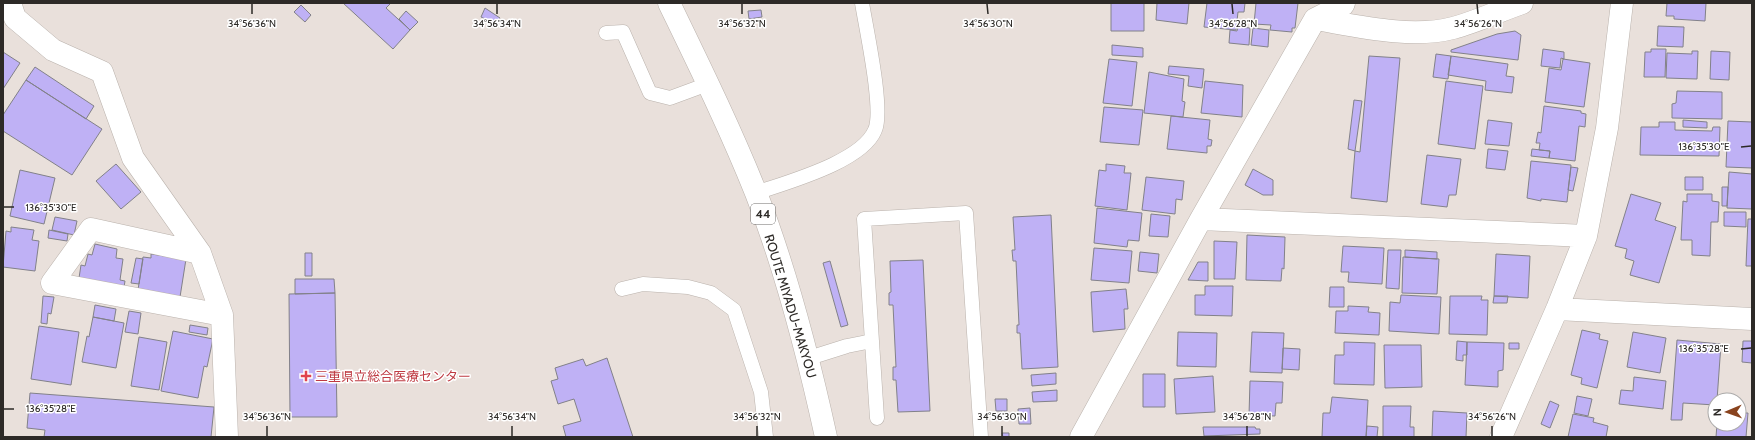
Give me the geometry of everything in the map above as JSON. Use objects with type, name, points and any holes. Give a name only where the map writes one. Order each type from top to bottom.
[{"type":"street","points":[[10,3],[15,18],[53,50],[102,72],[133,158],[200,253],[222,315],[227,437]]},
{"type":"street","name":"ROUTE MIYADU-MAKYOU","points":[[669,3],[708,84],[756,193],[809,358],[826,437]]},
{"type":"street","points":[[1081,437],[1315,19],[1343,5],[1344,3]]},
{"type":"street","points":[[1315,19],[1375,29],[1421,32],[1452,28],[1522,3]]},
{"type":"street","points":[[1501,437],[1557,309],[1586,236],[1607,128],[1622,3]]},
{"type":"street","points":[[1202,219],[1586,236]]},
{"type":"street","points":[[200,253],[91,229],[52,283],[222,315]]},
{"type":"street","points":[[1557,309],[1752,319]]},
{"type":"lane","points":[[756,193],[843,160],[856,153],[875,131],[878,114],[876,93],[862,3]]},
{"type":"lane","points":[[606,33],[623,32],[650,93],[670,98],[708,84]]},
{"type":"lane","points":[[877,418],[864,219],[966,213],[981,437]]},
{"type":"lane","points":[[622,289],[642,284],[688,287],[711,293],[734,310],[762,392],[766,437]]},
{"type":"lane","points":[[809,358],[847,346],[872,341]]},
{"type":"building","points":[[343,3],[391,3],[386,8],[410,30],[393,49]]},
{"type":"building","points":[[1111,3],[1144,3],[1144,31],[1111,31]]},
{"type":"building","points":[[1157,3],[1189,3],[1187,24],[1156,20]]},
{"type":"building","points":[[1207,3],[1245,3],[1244,12],[1238,12],[1236,30],[1204,27]]},
{"type":"building","points":[[1256,3],[1298,3],[1295,28],[1292,28],[1292,32],[1270,30],[1271,25],[1254,24]]},
{"type":"building","points":[[1667,3],[1706,3],[1705,21],[1674,19],[1674,16],[1666,16]]},
{"type":"building","points":[[301,5],[311,15],[305,22],[294,12]]},
{"type":"building","points":[[485,8],[500,18],[495,24],[481,17]]},
{"type":"building","points":[[761,10],[762,17],[749,19],[748,11]]},
{"type":"building","points":[[406,11],[418,22],[410,30],[399,19]]},
{"type":"building","points":[[1658,26],[1684,27],[1683,47],[1657,46]]},
{"type":"building","points":[[1238,27],[1250,28],[1249,45],[1229,43],[1230,30],[1237,31]]},
{"type":"building","points":[[1253,28],[1269,30],[1268,47],[1251,45]]},
{"type":"building","points":[[1515,31],[1521,35],[1518,60],[1451,52],[1451,50],[1497,34]]},
{"type":"building","points":[[1112,45],[1143,48],[1143,57],[1112,55]]},
{"type":"building","points":[[1543,49],[1564,52],[1564,59],[1561,58],[1560,68],[1541,66]]},
{"type":"building","points":[[1651,49],[1666,49],[1665,77],[1644,77],[1645,52],[1651,52]]},
{"type":"building","points":[[1692,51],[1698,51],[1697,79],[1666,78],[1667,53],[1692,54]]},
{"type":"building","points":[[1711,51],[1730,52],[1729,80],[1710,79]]},
{"type":"building","points":[[3,52],[20,63],[3,89]]},
{"type":"building","points":[[1436,54],[1451,56],[1448,79],[1433,77]]},
{"type":"building","points":[[1369,56],[1400,58],[1387,202],[1351,198],[1355,151],[1360,152]]},
{"type":"building","points":[[1451,56],[1508,64],[1506,76],[1514,77],[1512,93],[1485,90],[1486,81],[1448,75]]},
{"type":"building","points":[[1109,59],[1137,62],[1132,106],[1103,103]]},
{"type":"building","points":[[1563,59],[1590,63],[1584,107],[1545,102],[1549,68],[1561,70]]},
{"type":"building","points":[[1169,66],[1204,69],[1202,88],[1188,86],[1189,76],[1168,74]]},
{"type":"building","points":[[35,67],[94,106],[86,119],[26,80]]},
{"type":"building","points":[[1149,72],[1184,79],[1182,101],[1185,102],[1183,117],[1144,113]]},
{"type":"building","points":[[26,80],[102,129],[72,175],[3,131],[3,115]]},
{"type":"building","points":[[1205,81],[1243,85],[1242,117],[1201,113]]},
{"type":"building","points":[[1446,81],[1483,86],[1475,149],[1438,144]]},
{"type":"building","points":[[1677,91],[1722,92],[1722,119],[1672,118],[1672,104],[1676,103]]},
{"type":"building","points":[[1354,100],[1362,101],[1355,151],[1348,149]]},
{"type":"building","points":[[1544,106],[1581,111],[1581,113],[1586,114],[1585,127],[1579,126],[1575,161],[1549,158],[1550,151],[1539,150],[1540,143],[1536,143],[1538,132],[1541,133]]},
{"type":"building","points":[[1104,107],[1143,110],[1139,145],[1100,142]]},
{"type":"building","points":[[1171,116],[1210,120],[1208,139],[1212,140],[1211,146],[1207,146],[1207,153],[1167,149]]},
{"type":"building","points":[[1488,120],[1512,123],[1509,146],[1485,144]]},
{"type":"building","points":[[1683,120],[1707,122],[1707,128],[1683,127]]},
{"type":"building","points":[[1728,121],[1752,122],[1752,168],[1726,167]]},
{"type":"building","points":[[1659,122],[1675,122],[1675,130],[1712,131],[1713,127],[1720,127],[1719,156],[1640,155],[1641,127],[1659,127]]},
{"type":"building","points":[[1488,149],[1508,151],[1505,170],[1486,168]]},
{"type":"building","points":[[1532,149],[1550,151],[1549,158],[1531,156]]},
{"type":"building","points":[[1427,155],[1461,159],[1456,195],[1449,195],[1447,207],[1421,204]]},
{"type":"building","points":[[1531,161],[1571,165],[1567,202],[1541,199],[1541,201],[1527,198]]},
{"type":"building","points":[[116,164],[141,192],[121,209],[96,181]]},
{"type":"building","points":[[1106,164],[1125,166],[1124,173],[1131,173],[1127,210],[1095,206],[1099,170],[1106,171]]},
{"type":"building","points":[[1571,167],[1578,168],[1573,191],[1568,190]]},
{"type":"building","points":[[1253,169],[1273,180],[1273,195],[1263,195],[1245,185]]},
{"type":"building","points":[[20,170],[55,178],[44,224],[10,216]]},
{"type":"building","points":[[1729,172],[1752,174],[1752,209],[1727,208]]},
{"type":"building","points":[[1146,177],[1184,181],[1182,200],[1176,199],[1175,214],[1142,210]]},
{"type":"building","points":[[1685,177],[1703,177],[1703,190],[1685,190]]},
{"type":"building","points":[[1722,187],[1728,187],[1727,206],[1722,206]]},
{"type":"building","points":[[1631,194],[1661,203],[1655,220],[1676,227],[1659,283],[1630,275],[1634,261],[1625,258],[1627,249],[1615,246]]},
{"type":"building","points":[[1687,194],[1712,194],[1712,201],[1719,202],[1718,222],[1711,222],[1710,256],[1692,255],[1692,240],[1681,240],[1683,201],[1687,202]]},
{"type":"building","points":[[1097,208],[1142,213],[1139,241],[1128,240],[1127,247],[1094,243]]},
{"type":"building","points":[[1724,212],[1746,212],[1746,227],[1724,226]]},
{"type":"building","points":[[1151,214],[1170,216],[1168,237],[1149,236]]},
{"type":"building","points":[[1051,215],[1058,367],[1022,369],[1020,333],[1017,333],[1017,325],[1019,325],[1016,261],[1013,261],[1012,250],[1015,250],[1013,217]]},
{"type":"building","points":[[55,217],[77,221],[74,235],[52,230]]},
{"type":"building","points":[[1748,219],[1752,219],[1752,266],[1746,266]]},
{"type":"building","points":[[11,227],[34,230],[32,240],[39,241],[35,271],[3,267],[6,231],[11,232]]},
{"type":"building","points":[[49,230],[68,234],[67,241],[48,238]]},
{"type":"building","points":[[1247,235],[1285,237],[1284,269],[1282,268],[1281,281],[1246,280]]},
{"type":"building","points":[[1214,241],[1237,242],[1235,279],[1214,279]]},
{"type":"building","points":[[95,244],[117,249],[116,258],[123,259],[120,280],[125,281],[124,287],[79,278],[81,265],[85,266],[88,254],[92,255]]},
{"type":"building","points":[[1343,246],[1384,248],[1382,284],[1348,282],[1349,272],[1341,272]]},
{"type":"building","points":[[1094,248],[1132,251],[1129,283],[1091,280]]},
{"type":"building","points":[[1388,250],[1401,250],[1399,289],[1386,288]]},
{"type":"building","points":[[1405,250],[1437,252],[1437,259],[1405,257]]},
{"type":"building","points":[[1140,252],[1159,254],[1157,273],[1138,271]]},
{"type":"building","points":[[305,253],[312,253],[312,276],[305,276]]},
{"type":"building","points":[[151,254],[186,259],[180,297],[138,290],[143,257],[151,258]]},
{"type":"building","points":[[1496,254],[1530,256],[1528,298],[1494,296]]},
{"type":"building","points":[[1403,257],[1439,259],[1437,294],[1402,293]]},
{"type":"building","points":[[136,258],[143,259],[139,284],[131,283]]},
{"type":"building","points":[[923,260],[930,411],[898,412],[896,380],[893,380],[893,367],[896,367],[893,305],[889,305],[889,293],[891,292],[890,261]]},
{"type":"building","points":[[830,261],[848,325],[841,327],[823,263]]},
{"type":"building","points":[[1198,262],[1208,262],[1208,281],[1188,280]]},
{"type":"building","points":[[295,279],[334,279],[335,293],[295,294]]},
{"type":"building","points":[[1205,286],[1233,286],[1232,316],[1195,315],[1195,295],[1205,295]]},
{"type":"building","points":[[1330,287],[1344,287],[1344,307],[1329,307]]},
{"type":"building","points":[[1126,289],[1128,309],[1124,309],[1125,329],[1093,332],[1091,292]]},
{"type":"building","points":[[335,293],[337,417],[290,417],[289,294]]},
{"type":"building","points":[[1401,295],[1441,297],[1439,334],[1389,331],[1390,302],[1400,303]]},
{"type":"building","points":[[43,296],[54,297],[51,314],[48,313],[47,324],[41,323]]},
{"type":"building","points":[[1450,296],[1482,296],[1481,300],[1488,300],[1487,335],[1449,334]]},
{"type":"building","points":[[1494,296],[1508,296],[1507,303],[1493,303]]},
{"type":"building","points":[[95,305],[116,309],[114,321],[93,317]]},
{"type":"building","points":[[1348,306],[1369,307],[1368,312],[1380,313],[1379,335],[1335,333],[1336,311],[1348,311]]},
{"type":"building","points":[[129,311],[141,313],[138,334],[125,332]]},
{"type":"building","points":[[93,317],[124,323],[116,368],[82,362],[87,336],[89,337]]},
{"type":"building","points":[[190,325],[208,328],[207,335],[189,332]]},
{"type":"building","points":[[39,326],[79,332],[71,385],[31,379]]},
{"type":"building","points":[[1582,330],[1600,334],[1599,339],[1608,341],[1597,388],[1581,384],[1582,378],[1571,375]]},
{"type":"building","points":[[173,331],[213,339],[207,367],[204,366],[198,398],[161,391]]},
{"type":"building","points":[[1178,332],[1217,333],[1216,367],[1177,366]]},
{"type":"building","points":[[1252,332],[1284,333],[1282,373],[1250,372]]},
{"type":"building","points":[[1633,332],[1666,338],[1660,373],[1627,367]]},
{"type":"building","points":[[139,337],[167,342],[159,390],[131,386]]},
{"type":"building","points":[[1677,340],[1721,344],[1718,392],[1707,392],[1707,404],[1683,403],[1682,420],[1671,420]]},
{"type":"building","points":[[1457,341],[1467,342],[1467,355],[1463,355],[1463,361],[1456,360]]},
{"type":"building","points":[[1743,341],[1752,341],[1752,363],[1742,362]]},
{"type":"building","points":[[1344,342],[1375,343],[1374,385],[1334,384],[1335,355],[1344,355]]},
{"type":"building","points":[[1467,342],[1504,343],[1503,370],[1498,371],[1498,387],[1465,385]]},
{"type":"building","points":[[1509,343],[1519,343],[1519,349],[1509,349]]},
{"type":"building","points":[[1384,345],[1421,345],[1422,387],[1385,388]]},
{"type":"building","points":[[1283,348],[1300,349],[1299,370],[1282,369]]},
{"type":"building","points":[[607,358],[633,437],[566,437],[563,426],[581,421],[574,399],[558,404],[551,381],[558,379],[555,368],[583,359],[586,366]]},
{"type":"building","points":[[1056,373],[1056,384],[1032,386],[1031,375]]},
{"type":"building","points":[[1143,374],[1165,374],[1165,407],[1143,407]]},
{"type":"building","points":[[1213,376],[1215,412],[1176,414],[1174,379]]},
{"type":"building","points":[[1634,377],[1666,381],[1663,409],[1619,404],[1621,390],[1633,391]]},
{"type":"building","points":[[1250,381],[1283,382],[1282,403],[1276,403],[1275,416],[1249,415]]},
{"type":"building","points":[[1057,390],[1057,401],[1033,402],[1032,392]]},
{"type":"building","points":[[30,393],[214,407],[211,437],[44,437],[45,430],[27,428]]},
{"type":"building","points":[[1577,396],[1592,399],[1588,416],[1574,413]]},
{"type":"building","points":[[1332,397],[1368,400],[1366,437],[1322,437],[1323,413],[1330,413]]},
{"type":"building","points":[[995,399],[1007,399],[1007,411],[996,411]]},
{"type":"building","points":[[1550,401],[1559,405],[1550,428],[1541,424]]},
{"type":"building","points":[[1383,406],[1411,406],[1410,427],[1414,427],[1414,437],[1383,437]]},
{"type":"building","points":[[1030,408],[1031,424],[1019,424],[1018,409]]},
{"type":"building","points":[[1433,411],[1467,413],[1466,437],[1432,437]]},
{"type":"building","points":[[1573,414],[1594,418],[1593,422],[1608,426],[1606,437],[1568,437]]},
{"type":"building","points":[[1367,426],[1378,427],[1377,437],[1366,437]]},
{"type":"building","points":[[1203,427],[1255,427],[1256,429],[1260,429],[1260,434],[1204,436]]},
{"type":"building","points":[[1716,432],[1746,432],[1746,437],[1716,437]]},
{"type":"building","points":[[1002,433],[1009,433],[1009,437],[1003,437]]},
{"type":"place","name":"三重県立総合医療センター","points":[[306,376]]}]
